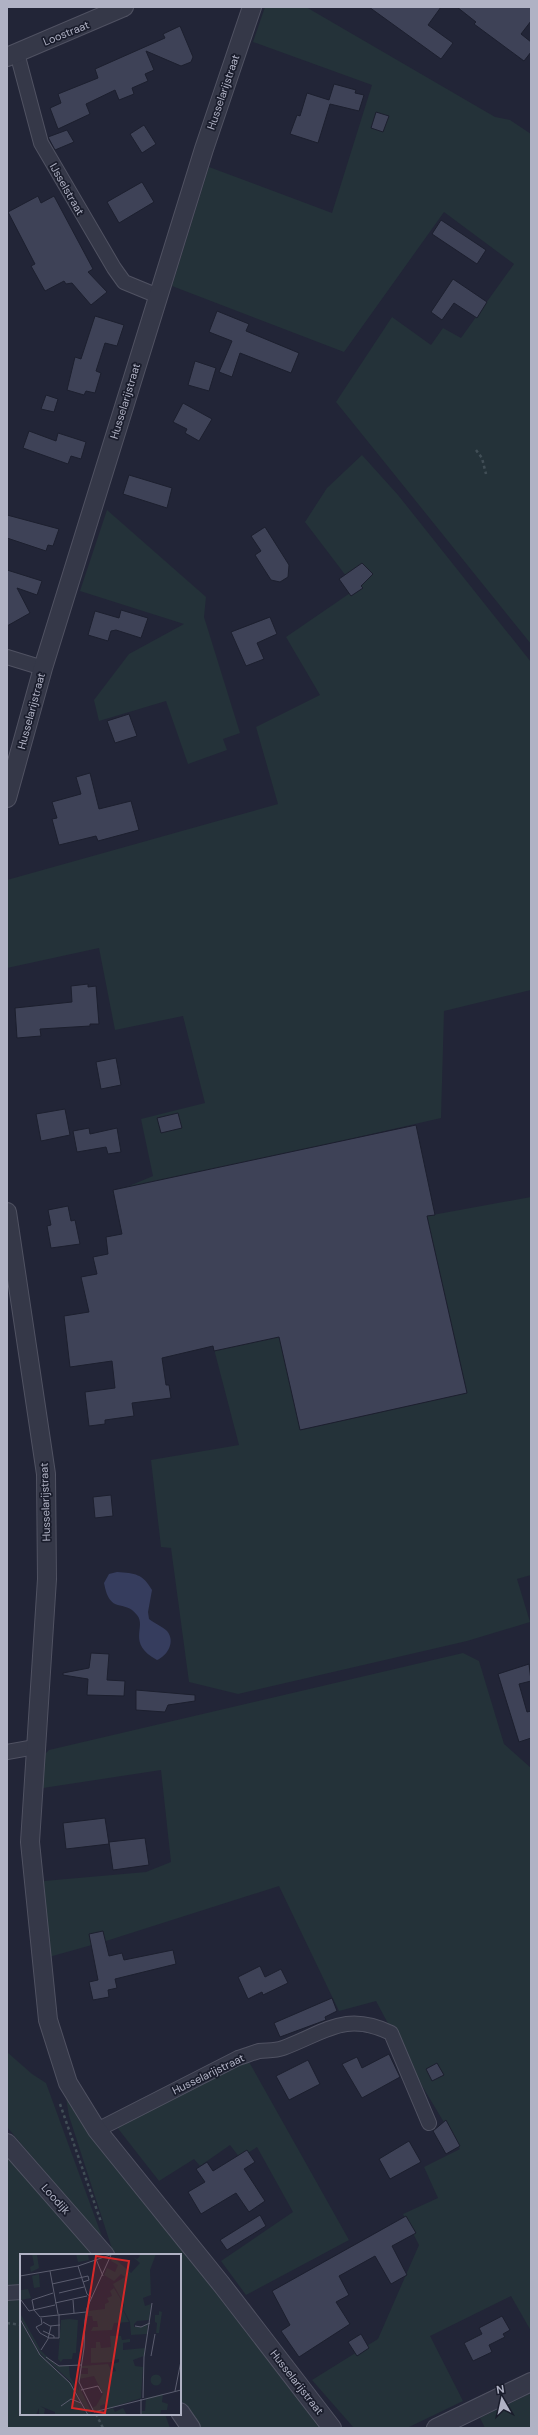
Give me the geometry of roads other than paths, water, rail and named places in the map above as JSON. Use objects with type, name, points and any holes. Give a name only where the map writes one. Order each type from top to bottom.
[{"type":"street","name":"Loostraat","points":[[12,55],[124,7]]},
{"type":"street","name":"Husselarijstraat","points":[[7,798],[43,668],[158,296],[204,149],[252,7]]},
{"type":"street","name":"IJsselstraat","points":[[12,55],[41,143],[106,255],[124,282],[158,296]]},
{"type":"street","points":[[7,657],[43,668]]},
{"type":"street","name":"Husselarijstraat","points":[[7,1212],[46,1474],[47,1579],[30,1842],[48,2020],[68,2083],[97,2130],[222,2285],[332,2428]]},
{"type":"street","points":[[7,1752],[35,1747]]},
{"type":"street","name":"Husselarijstraat","points":[[97,2130],[238,2058],[258,2052],[281,2049],[342,2023],[358,2022],[378,2027],[391,2033],[428,2123]]},
{"type":"street","name":"Loodijk","points":[[7,2144],[104,2254]]},
{"type":"street","points":[[7,2293],[20,2292]]},
{"type":"street","points":[[436,2428],[531,2382]]},
{"type":"street","points":[[181,2413],[191,2428]]},
{"type":"water","points":[[117,1572],[138,1575],[149,1585],[152,1590],[148,1612],[149,1619],[167,1631],[171,1640],[167,1652],[157,1660],[148,1654],[142,1647],[139,1636],[140,1625],[137,1615],[127,1607],[118,1605],[110,1600],[104,1583],[109,1574]]}]
